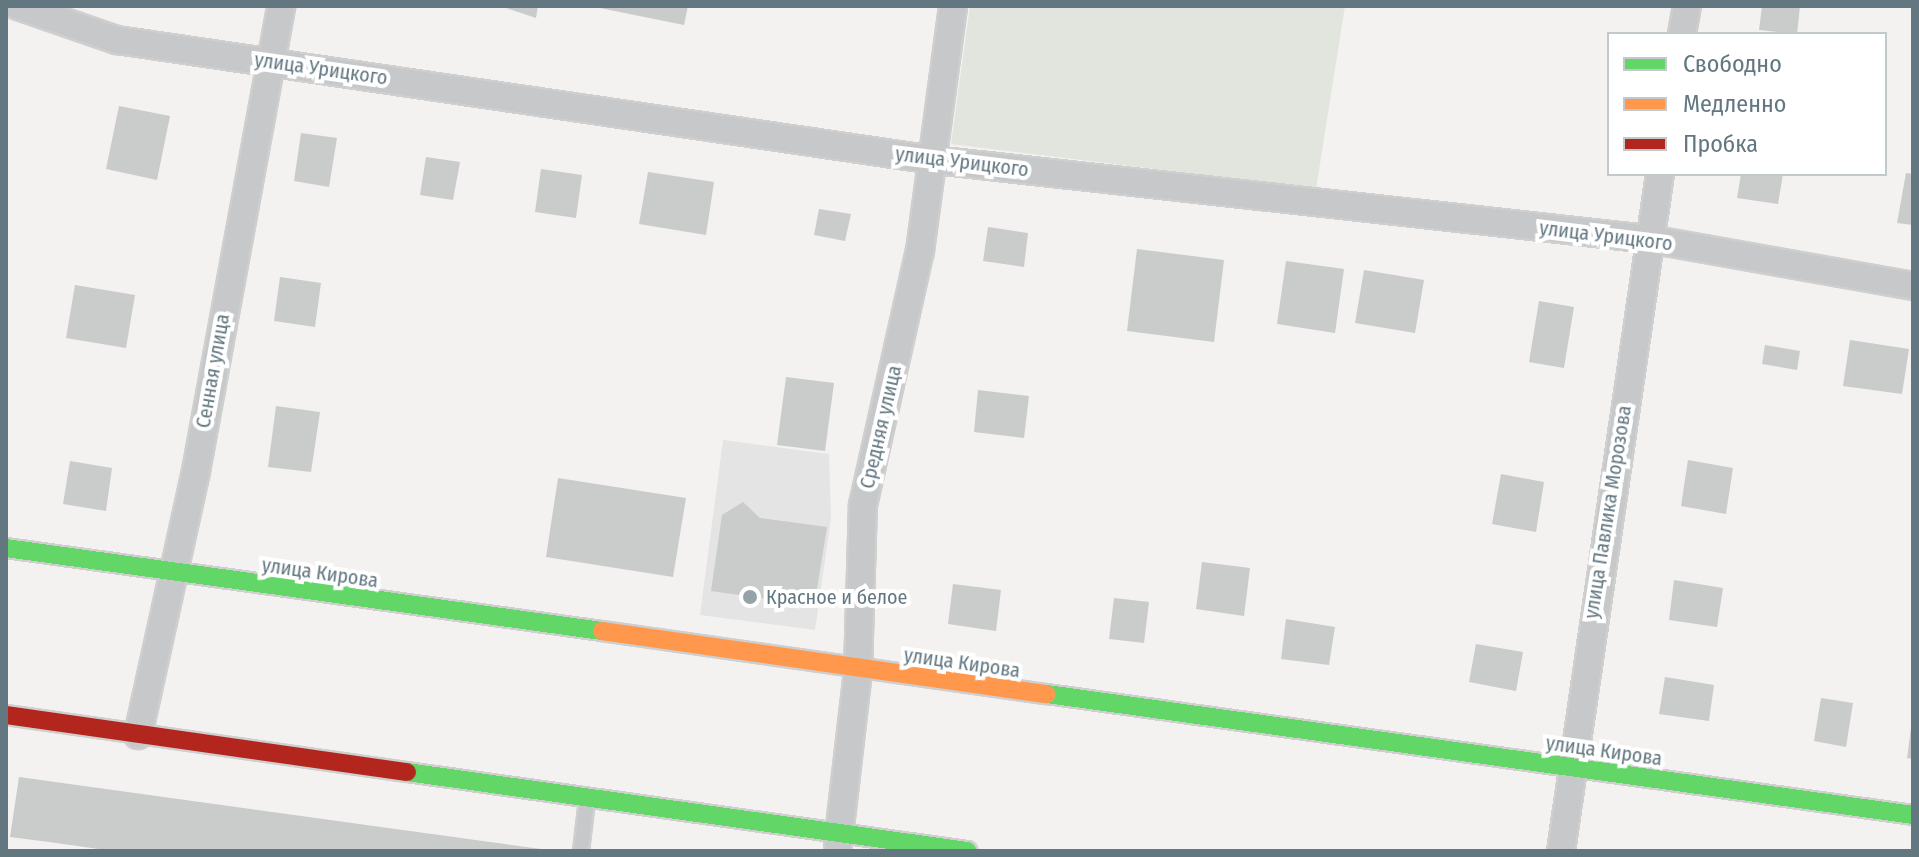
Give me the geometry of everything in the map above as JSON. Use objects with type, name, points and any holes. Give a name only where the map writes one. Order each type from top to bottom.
[{"type":"main road","name":"улица Кирова","points":[[6,548],[858,671],[1913,815]]},
{"type":"main road","points":[[6,715],[587,796],[838,842],[967,851]]},
{"type":"street","name":"улица Урицкого","points":[[18,6],[117,40],[934,160],[1649,239],[1913,286]]},
{"type":"street","name":"Сенная улица","points":[[138,735],[281,6]]},
{"type":"street","name":"Средняя улица","points":[[838,842],[858,671],[863,505],[934,160],[953,6]]},
{"type":"street","points":[[1682,32],[1687,6]]},
{"type":"street","name":"улица Павлика Морозова","points":[[1561,851],[1570,768],[1660,176]]},
{"type":"lane","points":[[581,851],[587,796]]},
{"type":"shaded area","points":[[970,6],[1345,6],[1316,189],[951,144]]},
{"type":"shaded area","points":[[723,440],[829,454],[831,518],[815,630],[700,615]]},
{"type":"building","points":[[500,6],[538,6],[536,18]]},
{"type":"building","points":[[590,6],[688,6],[684,25]]},
{"type":"building","points":[[1762,6],[1800,6],[1797,32],[1759,30]]},
{"type":"building","points":[[119,106],[170,116],[157,180],[106,169]]},
{"type":"building","points":[[301,133],[337,138],[329,187],[294,181]]},
{"type":"building","points":[[426,157],[460,162],[453,200],[420,195]]},
{"type":"building","points":[[541,169],[582,175],[576,218],[535,212]]},
{"type":"building","points":[[648,172],[714,182],[706,235],[639,224]]},
{"type":"building","points":[[1906,173],[1913,174],[1913,225],[1897,223]]},
{"type":"building","points":[[1741,176],[1783,176],[1778,204],[1737,198]]},
{"type":"building","points":[[819,209],[851,214],[845,241],[814,235]]},
{"type":"building","points":[[988,227],[1028,233],[1024,267],[983,261]]},
{"type":"building","points":[[1137,249],[1224,260],[1214,342],[1127,331]]},
{"type":"building","points":[[1286,261],[1344,269],[1335,333],[1277,324]]},
{"type":"building","points":[[1364,270],[1424,280],[1415,333],[1355,323]]},
{"type":"building","points":[[280,277],[321,283],[315,327],[274,321]]},
{"type":"building","points":[[75,285],[135,295],[126,348],[66,338]]},
{"type":"building","points":[[1539,301],[1574,307],[1564,368],[1529,362]]},
{"type":"building","points":[[1850,340],[1909,349],[1902,394],[1843,386]]},
{"type":"building","points":[[1765,345],[1800,351],[1797,370],[1762,364]]},
{"type":"building","points":[[786,377],[834,383],[825,451],[777,445]]},
{"type":"building","points":[[978,390],[1029,396],[1024,438],[974,432]]},
{"type":"building","points":[[276,406],[320,412],[311,472],[268,467]]},
{"type":"building","points":[[1688,460],[1733,468],[1726,514],[1681,506]]},
{"type":"building","points":[[70,461],[112,468],[106,511],[63,504]]},
{"type":"building","points":[[1501,474],[1544,482],[1536,532],[1492,524]]},
{"type":"building","points":[[558,478],[686,498],[673,577],[546,557]]},
{"type":"building","points":[[743,502],[760,518],[827,527],[817,589],[796,603],[711,591],[722,515]]},
{"type":"building","points":[[1202,562],[1250,568],[1244,616],[1196,609]]},
{"type":"building","points":[[1674,580],[1723,588],[1717,627],[1669,620]]},
{"type":"building","points":[[953,584],[1001,590],[996,631],[948,624]]},
{"type":"building","points":[[1114,598],[1149,602],[1144,643],[1109,639]]},
{"type":"building","points":[[1286,619],[1335,627],[1329,665],[1281,659]]},
{"type":"building","points":[[1476,644],[1523,652],[1516,691],[1469,682]]},
{"type":"building","points":[[1665,677],[1714,685],[1709,721],[1659,714]]},
{"type":"building","points":[[1821,698],[1853,703],[1846,747],[1814,741]]},
{"type":"building","points":[[1913,728],[1913,759],[1907,758]]},
{"type":"building","points":[[19,777],[541,851],[113,851],[10,837]]},
{"type":"traffic: fast","points":[[6,548],[602,631]]},
{"type":"traffic: fast","points":[[1047,694],[1913,815]]},
{"type":"traffic: fast","points":[[407,772],[967,851]]},
{"type":"traffic: slow","points":[[602,631],[1047,694]]},
{"type":"traffic: jam","points":[[6,715],[407,772]]},
{"type":"place","name":"Красное и белое","points":[[750,597]]}]
